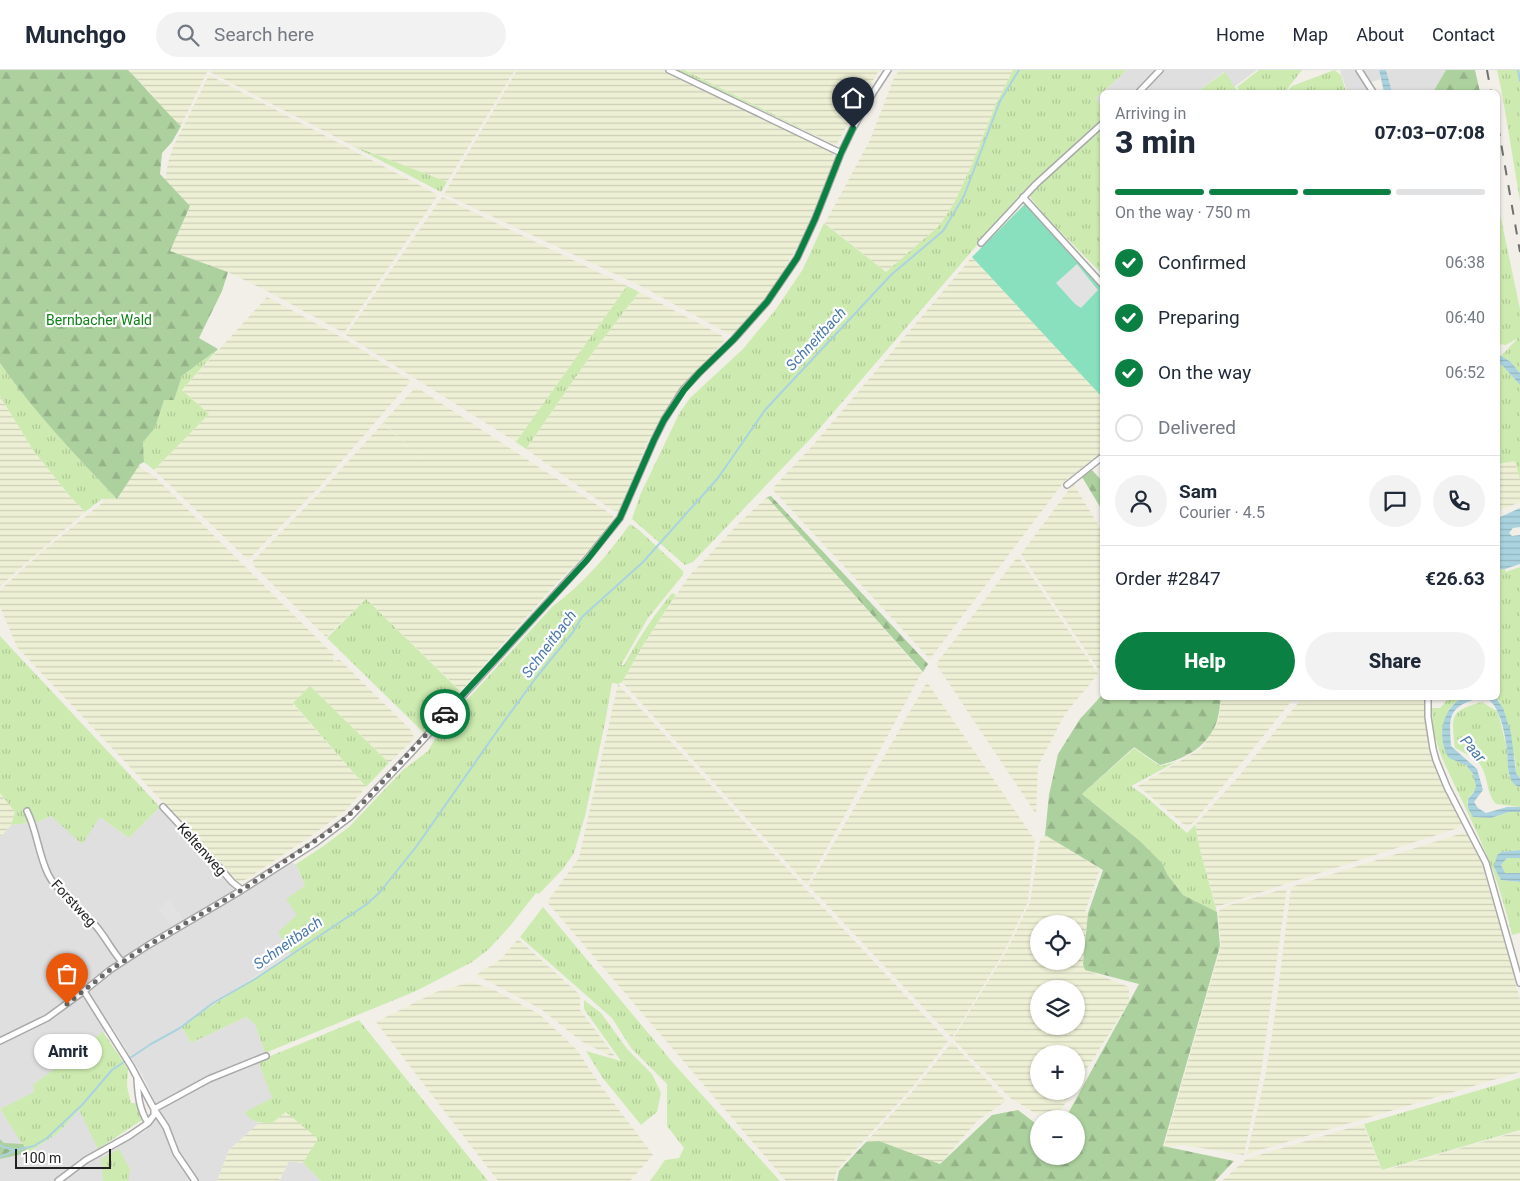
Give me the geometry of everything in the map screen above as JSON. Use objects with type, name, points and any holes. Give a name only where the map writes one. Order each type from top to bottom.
[{"type":"street","points":[[669,70],[841,153]]},
{"type":"street","points":[[0,1041],[39,1023],[122,962],[242,890],[334,828],[366,800],[601,544],[622,514],[664,420],[684,390],[767,302],[797,258],[815,219],[841,153],[863,110],[888,70]]},
{"type":"street","points":[[1141,90],[1160,70]]},
{"type":"street","points":[[1359,70],[1372,90]]},
{"type":"street","points":[[981,243],[1051,169],[1100,126]]},
{"type":"street","points":[[1023,197],[1100,282]]},
{"type":"street","points":[[1067,485],[1100,458]]},
{"type":"street","points":[[1428,700],[1428,718],[1436,760],[1447,787],[1486,863],[1520,983]]},
{"type":"street","name":"Keltenweg","points":[[163,806],[232,882],[242,890]]},
{"type":"street","name":"Forstweg","points":[[27,811],[32,822],[39,851],[56,888],[73,901],[94,924],[112,951],[122,962]]},
{"type":"street","points":[[84,991],[132,1066],[154,1109],[166,1127],[176,1153],[195,1181]]},
{"type":"street","points":[[154,1109],[209,1079],[266,1056]]},
{"type":"street","points":[[137,1077],[141,1113],[148,1123]]},
{"type":"street","points":[[58,1181],[86,1160],[148,1123],[154,1115],[154,1109]]},
{"type":"shaded area","points":[[1127,70],[1257,70],[1234,87],[1224,72],[1200,90],[1105,90]]},
{"type":"shaded area","points":[[1340,70],[1379,70],[1381,79],[1365,84],[1369,90],[1346,90]]},
{"type":"shaded area","points":[[1386,70],[1446,70],[1434,90],[1391,90]]},
{"type":"shaded area","points":[[1100,95],[1100,104],[1096,98]]},
{"type":"shaded area","points":[[1077,264],[1098,290],[1081,308],[1056,283]]},
{"type":"shaded area","points":[[160,807],[230,883],[243,894],[290,863],[296,864],[305,886],[291,953],[181,1026],[191,1043],[246,1017],[255,1023],[265,1053],[258,1056],[258,1061],[273,1098],[249,1118],[259,1123],[229,1150],[217,1181],[0,1181],[0,1159],[28,1153],[58,1133],[79,1110],[103,1156],[146,1130],[160,1112],[142,1075],[112,1027],[34,1085],[34,1092],[0,1109],[0,837],[11,825],[38,822],[51,816],[100,817],[129,838]]},
{"type":"shaded area","points":[[170,899],[183,920],[172,927],[158,909]]},
{"type":"shaded area","points":[[0,1109],[23,1144],[0,1147]]},
{"type":"shaded area","points":[[289,1161],[303,1163],[321,1181],[277,1181],[281,1178]]},
{"type":"green space","name":"Bernbacher Wald","points":[[0,70],[128,70],[181,126],[172,142],[162,153],[160,174],[190,206],[170,251],[228,272],[222,291],[199,338],[218,349],[182,376],[174,400],[164,400],[155,428],[143,442],[144,462],[140,464],[117,499],[41,416],[0,363]]},
{"type":"green space","points":[[128,70],[208,70],[181,126]]},
{"type":"green space","points":[[211,70],[515,70],[447,182],[351,145],[210,72]]},
{"type":"green space","points":[[517,70],[660,70],[831,151],[835,158],[801,241],[771,291],[735,332],[729,334],[641,286],[444,194]]},
{"type":"green space","points":[[677,70],[684,70],[836,145],[688,75]]},
{"type":"green space","points":[[684,70],[879,70],[836,145]]},
{"type":"green space","points":[[899,70],[1013,70],[996,104],[970,169],[953,205],[939,226],[886,272],[825,223],[870,140],[894,78]]},
{"type":"green space","points":[[1013,70],[1127,70],[1105,90],[1100,90],[1100,94],[1096,98],[1100,104],[1100,122],[1020,195],[814,435],[693,562],[685,565],[632,519],[640,495],[680,412],[690,398],[743,349],[776,309],[803,269],[824,223],[886,272],[939,226],[953,205],[970,169],[996,104]]},
{"type":"green space","points":[[1259,70],[1302,70],[1287,90],[1239,90],[1237,87]]},
{"type":"green space","points":[[1334,70],[1341,75],[1345,90],[1289,90],[1292,86]]},
{"type":"green space","points":[[1446,70],[1475,70],[1480,90],[1434,90]]},
{"type":"green space","points":[[1497,70],[1520,70],[1520,201],[1502,93]]},
{"type":"green space","points":[[1225,72],[1237,90],[1200,90]]},
{"type":"green space","points":[[209,75],[438,195],[344,333],[228,272],[170,251],[190,206],[165,180],[168,163],[173,147]]},
{"type":"green space","points":[[1100,128],[1100,272],[1045,216],[1030,197],[1037,186]]},
{"type":"green space","points":[[351,145],[447,182],[441,192]]},
{"type":"green space","points":[[442,197],[627,286],[516,442],[346,335]]},
{"type":"green space","points":[[1025,204],[1100,285],[1100,395],[972,257]]},
{"type":"green space","points":[[1500,214],[1520,309],[1520,373],[1511,362],[1501,356],[1518,338],[1506,345],[1500,344]]},
{"type":"green space","points":[[972,257],[1100,395],[1100,454],[1063,483],[930,659],[772,489],[814,444]]},
{"type":"green space","points":[[627,286],[639,292],[593,352],[526,449],[516,442]]},
{"type":"green space","points":[[639,292],[721,335],[725,340],[672,399],[648,441],[619,511],[612,510],[526,449],[593,352]]},
{"type":"green space","points":[[267,297],[343,338],[411,381],[321,485],[248,560],[154,470],[209,414],[182,390]]},
{"type":"green space","points":[[218,349],[182,390],[209,414],[154,470],[144,462],[143,442],[155,428],[164,400],[174,399],[182,376]]},
{"type":"green space","points":[[0,363],[41,416],[117,499],[103,498],[85,512],[69,495],[33,450],[0,396]]},
{"type":"green space","points":[[1500,364],[1520,385],[1520,479],[1515,461],[1500,464]]},
{"type":"green space","points":[[416,387],[614,516],[600,540],[554,586],[461,691],[366,599],[326,637],[251,563],[324,488],[383,423],[424,462],[383,422]]},
{"type":"green space","points":[[0,396],[33,450],[85,512],[0,586]]},
{"type":"green space","points":[[1515,461],[1520,479],[1520,502],[1500,510],[1500,464]]},
{"type":"green space","points":[[138,466],[155,477],[334,655],[333,661],[340,660],[412,731],[414,739],[389,763],[310,686],[293,704],[366,787],[346,810],[311,836],[247,879],[238,882],[17,647],[0,607],[0,590],[44,550],[102,503],[103,498],[117,499]]},
{"type":"green space","points":[[1092,470],[1100,479],[1100,507],[1082,477]]},
{"type":"green space","points":[[1074,485],[1100,528],[1100,672],[1021,554]]},
{"type":"green space","points":[[771,496],[928,664],[923,672],[767,497]]},
{"type":"green space","points":[[767,497],[922,672],[807,885],[622,682],[643,645],[689,576],[740,522]]},
{"type":"green space","points":[[630,524],[683,571],[683,575],[648,618],[621,665],[624,665],[665,601],[672,593],[676,595],[643,645],[622,682],[618,684],[612,683],[585,816],[574,853],[563,869],[539,894],[536,893],[489,949],[472,962],[416,991],[265,1053],[255,1024],[246,1017],[191,1043],[181,1026],[291,954],[278,932],[297,915],[286,899],[305,886],[296,864],[349,827],[403,770],[428,751],[440,730],[454,714],[552,607],[574,589],[594,568]]},
{"type":"green space","points":[[1018,556],[1098,674],[1065,714],[1038,766],[1036,814],[936,664]]},
{"type":"green space","points":[[1520,567],[1520,778],[1516,773],[1515,759],[1499,701],[1500,569],[1505,569],[1506,572]]},
{"type":"green space","points":[[366,599],[460,691],[424,733],[327,638]]},
{"type":"green space","points":[[0,636],[160,807],[129,838],[100,817],[82,844],[51,816],[38,822],[11,825],[15,812],[0,793]]},
{"type":"green space","points":[[927,682],[1035,840],[1028,902],[1005,950],[952,1038],[809,886]]},
{"type":"green space","points":[[618,684],[948,1041],[912,1088],[837,1170],[834,1181],[786,1181],[547,902],[579,858]]},
{"type":"green space","points":[[310,686],[389,763],[366,787],[293,703]]},
{"type":"green space","points":[[1100,697],[1100,700],[1221,700],[1218,718],[1213,730],[1201,745],[1187,755],[1160,765],[1134,747],[1082,794],[1140,841],[1162,863],[1167,874],[1183,895],[1217,912],[1220,946],[1163,1146],[1234,1161],[1215,1181],[837,1181],[839,1171],[866,1142],[879,1141],[940,1164],[992,1115],[1018,1110],[1030,1119],[1030,1165],[1085,1165],[1085,1110],[1070,1110],[1075,1100],[1085,1100],[1085,1083],[1139,984],[1085,970],[1088,913],[1103,870],[1045,835],[1049,795],[1058,754],[1080,719]]},
{"type":"green space","points":[[1222,700],[1292,700],[1194,822],[1187,827],[1138,786],[1202,748],[1218,722]]},
{"type":"green space","points":[[1300,700],[1425,700],[1430,749],[1438,774],[1462,820],[1462,824],[1458,828],[1216,907],[1195,825],[1238,777]]},
{"type":"green space","points":[[1447,700],[1460,700],[1451,706],[1446,717],[1443,730],[1443,745],[1464,763],[1475,780],[1476,788],[1468,799],[1468,808],[1491,818],[1509,812],[1520,812],[1520,850],[1501,852],[1497,855],[1501,880],[1520,882],[1520,933],[1512,935],[1489,861],[1436,740],[1432,708],[1440,708]]},
{"type":"green space","points":[[1482,702],[1498,712],[1507,749],[1509,776],[1513,783],[1520,787],[1520,807],[1496,804],[1490,794],[1480,765],[1474,758],[1455,748],[1453,721],[1455,716],[1464,708]]},
{"type":"green space","points":[[1134,748],[1160,766],[1176,762],[1131,786],[1187,833],[1195,825],[1217,912],[1183,895],[1167,874],[1162,863],[1140,841],[1082,794]]},
{"type":"green space","points":[[0,793],[15,812],[11,825],[0,837]]},
{"type":"green space","points":[[1466,832],[1481,862],[1520,1000],[1520,1072],[1247,1154],[1265,1077],[1291,887]]},
{"type":"green space","points":[[1045,835],[1100,869],[1085,912],[1088,913],[1085,944],[1085,915],[1030,915],[1030,970],[1085,970],[1085,968],[1129,987],[1129,1002],[1085,1072],[1085,1045],[1030,1045],[1030,1100],[1067,1100],[1061,1110],[1030,1110],[1010,1098],[953,1039],[1007,950],[1030,902],[1039,843]]},
{"type":"green space","points":[[1507,858],[1520,858],[1520,873],[1504,873],[1501,865]]},
{"type":"green space","points":[[1287,888],[1261,1073],[1244,1155],[1183,1145],[1164,1146],[1221,946],[1218,912],[1223,907]]},
{"type":"green space","points":[[543,907],[674,1064],[780,1181],[650,1181],[665,1160],[679,1158],[684,1148],[667,1126],[667,1084],[631,1048],[612,1018],[520,937]]},
{"type":"green space","points":[[518,939],[580,995],[580,1010],[617,1059],[581,1041],[541,1009],[476,975],[501,959]]},
{"type":"green space","points":[[471,982],[496,991],[539,1014],[577,1050],[598,1082],[653,1155],[630,1181],[498,1181],[376,1022],[436,992]]},
{"type":"green space","points":[[584,1000],[601,1013],[628,1050],[652,1074],[661,1093],[657,1112],[641,1125],[602,1077],[586,1051],[621,1061],[584,1009]]},
{"type":"green space","points":[[359,1020],[488,1181],[321,1181],[303,1163],[318,1139],[286,1112],[272,1123],[256,1122],[247,1116],[245,1112],[272,1098],[258,1061]]},
{"type":"green space","points":[[103,1032],[128,1069],[127,1086],[131,1103],[136,1103],[142,1120],[98,1149],[79,1110],[58,1133],[28,1153],[0,1109],[34,1092],[33,1085]]},
{"type":"green space","points":[[952,1042],[1006,1101],[977,1121],[940,1164],[879,1141],[866,1142],[912,1092]]},
{"type":"green space","points":[[1520,1078],[1520,1130],[1382,1170],[1364,1124]]},
{"type":"green space","points":[[286,1111],[319,1139],[303,1163],[289,1161],[281,1178],[277,1181],[217,1181],[229,1150],[259,1123],[272,1123]]},
{"type":"green space","points":[[1363,1124],[1382,1171],[1520,1131],[1520,1181],[1222,1181],[1246,1159]]},
{"type":"green space","points":[[0,1139],[4,1143],[23,1144],[28,1153],[0,1159]]},
{"type":"green space","points":[[119,1149],[130,1169],[128,1181],[103,1181],[101,1159]]},
{"type":"water","points":[[1379,70],[1386,70],[1391,90],[1384,90]]},
{"type":"water","points":[[1500,355],[1511,362],[1520,373],[1520,385],[1500,364]]},
{"type":"water","points":[[1520,508],[1520,527],[1513,528],[1509,533],[1512,536],[1520,535],[1520,564],[1505,569],[1500,569],[1500,517]]},
{"type":"water","points":[[1460,700],[1472,700],[1456,709],[1450,727],[1451,746],[1477,769],[1483,790],[1474,802],[1478,808],[1486,813],[1507,807],[1520,807],[1520,812],[1509,812],[1491,818],[1473,817],[1468,808],[1468,799],[1476,786],[1473,774],[1466,765],[1449,758],[1443,741],[1443,724],[1450,708]]},
{"type":"water","points":[[1488,700],[1497,700],[1503,708],[1511,733],[1516,773],[1520,778],[1520,787],[1512,782],[1508,770],[1507,749],[1501,720]]},
{"type":"water","points":[[1520,850],[1520,858],[1507,858],[1501,865],[1505,873],[1520,873],[1520,882],[1501,880],[1494,867],[1497,855],[1501,852]]},
{"type":"waterway","name":"Schneitbach","points":[[0,1145],[16,1150],[34,1146],[47,1138],[82,1105],[112,1070],[151,1044],[180,1028],[213,1003],[255,979],[367,904],[380,892],[416,847],[500,727],[573,632],[582,617],[643,562],[718,478],[765,410],[891,275],[943,231],[964,196],[1000,101],[1019,70]]},
{"type":"waterway","points":[[1518,70],[1520,81]]},
{"type":"waterway","name":"Schneitbach","points":[[0,1157],[16,1150]]},
{"type":"railway","points":[[1487,70],[1491,90]]},
{"type":"railway","points":[[1500,137],[1520,252]]},
{"type":"way so far","points":[[67,1004],[110,970],[167,933],[242,890],[314,844],[350,816],[410,754],[445,714]]},
{"type":"place","name":"Amrit","points":[[67,1004]]},
{"type":"route","points":[[445,714],[587,560],[620,518],[654,440],[664,420],[684,390],[767,302],[797,258],[853,128]]},
{"type":"water label","name":"Paar","points":[[1473,749]]}]
